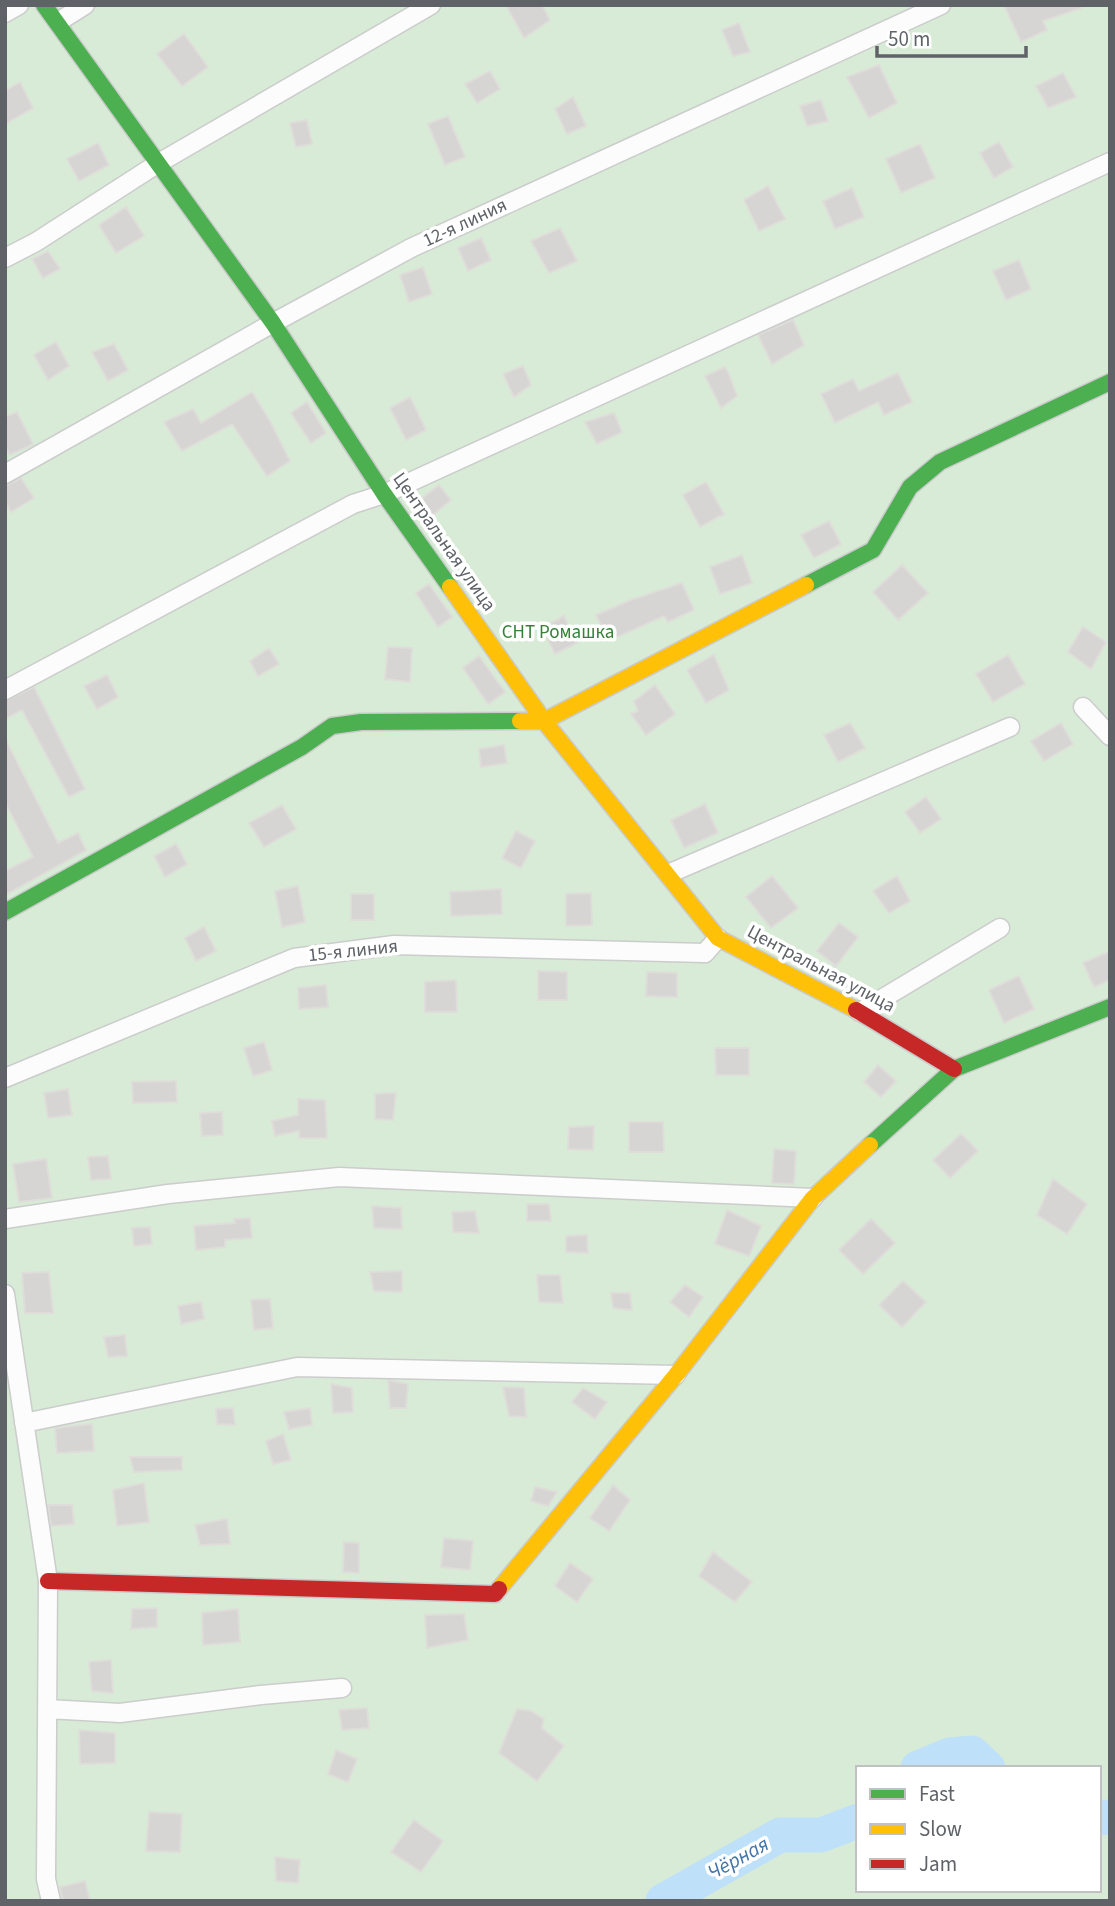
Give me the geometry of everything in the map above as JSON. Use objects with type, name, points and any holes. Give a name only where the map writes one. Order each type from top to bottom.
[{"type":"street","points":[[5,13],[19,5]]},
{"type":"street","name":"Центральная улица","points":[[44,5],[273,323],[384,494],[544,722],[718,938],[860,1012],[954,1069]]},
{"type":"street","points":[[58,22],[85,5]]},
{"type":"street","points":[[5,258],[36,242],[157,164],[431,5]]},
{"type":"street","name":"12-я линия","points":[[5,474],[411,248],[941,5]]},
{"type":"street","points":[[5,690],[353,504],[384,494],[1110,162]]},
{"type":"street","points":[[5,912],[302,747],[332,726],[361,722],[544,722],[873,550],[910,487],[940,462],[1110,383]]},
{"type":"street","points":[[1083,707],[1110,736]]},
{"type":"street","points":[[668,874],[1010,727]]},
{"type":"street","points":[[860,1012],[1000,928]]},
{"type":"street","name":"15-я линия","points":[[5,1078],[294,958],[394,945],[705,953],[718,938]]},
{"type":"street","points":[[48,1581],[495,1594],[676,1375],[813,1198],[954,1069],[1110,1007]]},
{"type":"street","points":[[5,1219],[168,1194],[339,1177],[813,1198]]},
{"type":"street","points":[[5,1294],[48,1581],[46,1879],[51,1901]]},
{"type":"street","points":[[24,1423],[297,1367],[676,1375]]},
{"type":"street","points":[[47,1709],[120,1713],[261,1695],[342,1688]]},
{"type":"green space","name":"СНТ Ромашка","points":[[5,5],[1110,5],[1110,1901],[5,1901]]},
{"type":"building","points":[[506,5],[542,5],[550,20],[524,38]]},
{"type":"building","points":[[1004,5],[1080,5],[1081,8],[1043,21],[1047,30],[1021,42]]},
{"type":"building","points":[[739,23],[750,52],[733,56],[722,30]]},
{"type":"building","points":[[184,34],[208,67],[182,86],[157,54]]},
{"type":"building","points":[[879,65],[897,103],[869,118],[847,77]]},
{"type":"building","points":[[490,71],[500,89],[477,103],[465,84]]},
{"type":"building","points":[[1063,73],[1076,97],[1048,108],[1036,86]]},
{"type":"building","points":[[20,82],[33,108],[5,124],[5,91]]},
{"type":"building","points":[[573,97],[586,126],[567,134],[555,109]]},
{"type":"building","points":[[821,100],[828,121],[807,126],[800,106]]},
{"type":"building","points":[[448,116],[465,157],[445,165],[428,124]]},
{"type":"building","points":[[307,120],[312,144],[296,147],[290,123]]},
{"type":"building","points":[[999,142],[1013,167],[994,178],[980,153]]},
{"type":"building","points":[[98,143],[109,165],[79,181],[67,159]]},
{"type":"building","points":[[920,144],[935,178],[901,193],[886,159]]},
{"type":"building","points":[[768,186],[785,219],[759,231],[744,200]]},
{"type":"building","points":[[852,188],[864,217],[835,229],[823,201]]},
{"type":"building","points":[[126,207],[144,236],[116,253],[99,225]]},
{"type":"building","points":[[560,228],[577,261],[549,273],[531,241]]},
{"type":"building","points":[[481,238],[491,260],[468,271],[458,248]]},
{"type":"building","points":[[48,251],[60,269],[43,278],[32,259]]},
{"type":"building","points":[[1019,260],[1031,289],[1006,300],[993,271]]},
{"type":"building","points":[[423,267],[432,294],[409,302],[400,275]]},
{"type":"building","points":[[793,320],[804,345],[772,364],[758,335]]},
{"type":"building","points":[[56,342],[69,366],[48,380],[34,355]]},
{"type":"building","points":[[114,344],[128,370],[108,381],[92,352]]},
{"type":"building","points":[[523,366],[531,385],[514,397],[503,374]]},
{"type":"building","points":[[725,367],[737,396],[721,408],[705,376]]},
{"type":"building","points":[[898,373],[912,402],[884,415],[878,402],[835,423],[821,394],[853,379],[859,391]]},
{"type":"building","points":[[252,392],[290,461],[267,476],[232,424],[182,451],[164,422],[193,409],[201,423]]},
{"type":"building","points":[[410,397],[426,430],[406,440],[390,408]]},
{"type":"building","points":[[307,402],[326,433],[311,443],[291,413]]},
{"type":"building","points":[[17,412],[33,444],[10,455],[5,445],[5,417]]},
{"type":"building","points":[[614,413],[622,432],[597,444],[585,422]]},
{"type":"building","points":[[21,478],[34,498],[11,512],[5,501],[5,486]]},
{"type":"building","points":[[706,482],[724,514],[700,527],[683,495]]},
{"type":"building","points":[[439,485],[451,500],[428,519],[416,503]]},
{"type":"building","points":[[829,521],[841,544],[814,558],[801,535]]},
{"type":"building","points":[[742,555],[752,583],[720,594],[710,567]]},
{"type":"building","points":[[902,565],[928,593],[898,620],[873,592]]},
{"type":"building","points":[[682,583],[694,610],[668,622],[664,616],[608,641],[596,615]]},
{"type":"building","points":[[429,584],[452,617],[438,627],[416,593]]},
{"type":"building","points":[[564,616],[577,643],[555,654],[542,628]]},
{"type":"building","points":[[1083,627],[1106,642],[1091,669],[1068,652]]},
{"type":"building","points":[[388,647],[412,648],[410,682],[385,679]]},
{"type":"building","points":[[269,648],[279,664],[258,676],[250,661]]},
{"type":"building","points":[[714,655],[729,690],[706,703],[687,670]]},
{"type":"building","points":[[1008,655],[1025,684],[993,702],[976,674]]},
{"type":"building","points":[[479,656],[505,692],[488,704],[463,668]]},
{"type":"building","points":[[107,675],[118,697],[97,709],[84,686]]},
{"type":"building","points":[[655,685],[675,714],[646,735],[631,714],[638,711],[634,701]]},
{"type":"building","points":[[34,687],[85,789],[69,797],[22,710],[5,719],[5,701]]},
{"type":"building","points":[[850,723],[865,748],[838,762],[824,735]]},
{"type":"building","points":[[1061,723],[1073,744],[1044,761],[1031,741]]},
{"type":"building","points":[[5,738],[58,843],[78,833],[86,850],[5,895],[5,871],[33,857],[5,802]]},
{"type":"building","points":[[504,745],[507,763],[481,767],[479,749]]},
{"type":"building","points":[[926,797],[941,819],[920,833],[905,812]]},
{"type":"building","points":[[705,804],[718,833],[684,848],[671,820]]},
{"type":"building","points":[[282,805],[296,829],[264,847],[249,823]]},
{"type":"building","points":[[516,831],[535,841],[521,868],[502,858]]},
{"type":"building","points":[[176,844],[187,864],[165,877],[154,856]]},
{"type":"building","points":[[772,876],[798,908],[771,928],[746,897]]},
{"type":"building","points":[[897,876],[910,901],[889,913],[873,891]]},
{"type":"building","points":[[298,886],[305,922],[282,927],[275,891]]},
{"type":"building","points":[[501,889],[502,914],[451,916],[450,892]]},
{"type":"building","points":[[591,893],[592,925],[566,926],[566,894]]},
{"type":"building","points":[[351,894],[374,894],[374,920],[351,920]]},
{"type":"building","points":[[839,923],[858,937],[836,966],[817,951]]},
{"type":"building","points":[[204,927],[216,951],[196,961],[185,938]]},
{"type":"building","points":[[1110,951],[1110,980],[1094,987],[1083,963]]},
{"type":"building","points":[[538,971],[567,972],[567,1000],[538,1000]]},
{"type":"building","points":[[647,972],[677,973],[677,997],[646,996]]},
{"type":"building","points":[[1019,976],[1034,1009],[1004,1023],[989,990]]},
{"type":"building","points":[[456,980],[457,1012],[425,1012],[425,982]]},
{"type":"building","points":[[326,985],[328,1007],[299,1009],[298,988]]},
{"type":"building","points":[[264,1042],[272,1070],[253,1076],[244,1048]]},
{"type":"building","points":[[715,1048],[749,1048],[749,1075],[716,1075]]},
{"type":"building","points":[[878,1065],[896,1081],[881,1097],[864,1082]]},
{"type":"building","points":[[176,1081],[177,1102],[133,1103],[132,1082]]},
{"type":"building","points":[[68,1089],[72,1115],[48,1118],[44,1093]]},
{"type":"building","points":[[396,1093],[393,1120],[375,1119],[375,1094]]},
{"type":"building","points":[[298,1099],[325,1100],[327,1138],[299,1138],[299,1131],[275,1136],[272,1121],[298,1115]]},
{"type":"building","points":[[222,1112],[223,1135],[202,1136],[200,1113]]},
{"type":"building","points":[[629,1122],[663,1122],[664,1152],[629,1152]]},
{"type":"building","points":[[594,1126],[593,1150],[568,1149],[569,1127]]},
{"type":"building","points":[[961,1134],[978,1151],[950,1178],[933,1160]]},
{"type":"building","points":[[774,1149],[796,1151],[794,1184],[772,1183]]},
{"type":"building","points":[[108,1156],[111,1179],[91,1180],[88,1157]]},
{"type":"building","points":[[46,1159],[52,1198],[19,1202],[13,1164]]},
{"type":"building","points":[[1053,1179],[1087,1204],[1067,1234],[1037,1215]]},
{"type":"building","points":[[527,1204],[549,1204],[551,1221],[527,1221]]},
{"type":"building","points":[[372,1206],[401,1208],[402,1229],[374,1228]]},
{"type":"building","points":[[727,1210],[761,1226],[749,1256],[715,1244]]},
{"type":"building","points":[[475,1211],[479,1233],[453,1232],[452,1212]]},
{"type":"building","points":[[250,1218],[252,1238],[225,1240],[225,1247],[196,1250],[194,1226],[235,1223],[234,1219]]},
{"type":"building","points":[[871,1219],[895,1243],[863,1274],[839,1250]]},
{"type":"building","points":[[150,1227],[152,1244],[134,1246],[132,1228]]},
{"type":"building","points":[[587,1235],[588,1253],[566,1252],[566,1236]]},
{"type":"building","points":[[402,1271],[402,1292],[374,1291],[370,1272]]},
{"type":"building","points":[[49,1272],[53,1313],[25,1313],[22,1273]]},
{"type":"building","points":[[537,1275],[560,1275],[563,1303],[539,1302]]},
{"type":"building","points":[[903,1281],[926,1302],[902,1327],[879,1305]]},
{"type":"building","points":[[685,1285],[703,1297],[689,1317],[670,1302]]},
{"type":"building","points":[[611,1293],[630,1293],[632,1310],[613,1308]]},
{"type":"building","points":[[270,1299],[273,1328],[254,1330],[251,1300]]},
{"type":"building","points":[[201,1302],[204,1319],[181,1324],[178,1306]]},
{"type":"building","points":[[125,1335],[127,1356],[108,1357],[104,1337]]},
{"type":"building","points":[[388,1380],[408,1384],[406,1408],[390,1408]]},
{"type":"building","points":[[331,1384],[352,1388],[353,1412],[333,1413]]},
{"type":"building","points":[[503,1387],[524,1388],[526,1417],[509,1416]]},
{"type":"building","points":[[583,1388],[607,1402],[595,1419],[572,1402]]},
{"type":"building","points":[[233,1408],[235,1425],[217,1424],[216,1409]]},
{"type":"building","points":[[310,1408],[312,1425],[289,1429],[284,1412]]},
{"type":"building","points":[[92,1424],[94,1451],[57,1453],[55,1428]]},
{"type":"building","points":[[283,1434],[291,1460],[273,1464],[266,1441]]},
{"type":"building","points":[[130,1457],[182,1457],[182,1470],[134,1472]]},
{"type":"building","points":[[144,1483],[149,1522],[117,1526],[113,1490]]},
{"type":"building","points":[[613,1485],[630,1500],[609,1531],[590,1518]]},
{"type":"building","points":[[535,1487],[557,1492],[548,1506],[531,1501]]},
{"type":"building","points":[[48,1505],[72,1505],[74,1524],[51,1526]]},
{"type":"building","points":[[227,1519],[230,1544],[200,1545],[195,1525]]},
{"type":"building","points":[[444,1538],[473,1541],[470,1570],[441,1567]]},
{"type":"building","points":[[344,1542],[359,1543],[359,1573],[343,1572]]},
{"type":"building","points":[[713,1552],[752,1582],[735,1602],[699,1576]]},
{"type":"building","points":[[570,1563],[593,1579],[577,1602],[555,1586]]},
{"type":"building","points":[[157,1608],[157,1627],[131,1629],[132,1609]]},
{"type":"building","points":[[238,1609],[240,1642],[203,1645],[202,1613]]},
{"type":"building","points":[[464,1614],[468,1640],[427,1648],[425,1615]]},
{"type":"building","points":[[111,1660],[113,1693],[92,1691],[89,1662]]},
{"type":"building","points":[[367,1708],[369,1728],[342,1730],[339,1710]]},
{"type":"building","points":[[517,1709],[531,1711],[544,1719],[542,1728],[564,1746],[537,1781],[499,1753]]},
{"type":"building","points":[[79,1730],[115,1733],[115,1763],[80,1764]]},
{"type":"building","points":[[336,1750],[357,1759],[348,1782],[328,1774]]},
{"type":"building","points":[[149,1812],[182,1814],[180,1852],[146,1851]]},
{"type":"building","points":[[414,1820],[443,1841],[421,1872],[391,1852]]},
{"type":"building","points":[[275,1857],[300,1860],[298,1883],[276,1881]]},
{"type":"building","points":[[85,1881],[90,1901],[63,1901],[60,1887]]},
{"type":"waterway","name":"Чёрная","points":[[923,1766],[950,1755],[972,1753],[986,1766]]},
{"type":"waterway","name":"Чёрная","points":[[1101,1818],[1110,1817]]},
{"type":"waterway","name":"Чёрная","points":[[663,1901],[780,1835],[821,1835],[856,1822]]},
{"type":"traffic: fast","points":[[44,5],[273,323],[384,494],[450,587]]},
{"type":"traffic: fast","points":[[806,585],[873,550],[910,487],[940,462],[1110,382]]},
{"type":"traffic: fast","points":[[5,912],[302,747],[332,726],[361,722],[520,721]]},
{"type":"traffic: fast","points":[[870,1145],[954,1069],[1110,1007]]},
{"type":"traffic: slow","points":[[520,721],[544,721],[806,585]]},
{"type":"traffic: slow","points":[[450,587],[544,721],[718,938],[856,1010]]},
{"type":"traffic: slow","points":[[499,1589],[676,1375],[813,1198],[870,1145]]},
{"type":"traffic: jam","points":[[856,1010],[954,1069]]},
{"type":"traffic: jam","points":[[48,1581],[495,1594],[499,1589]]}]
